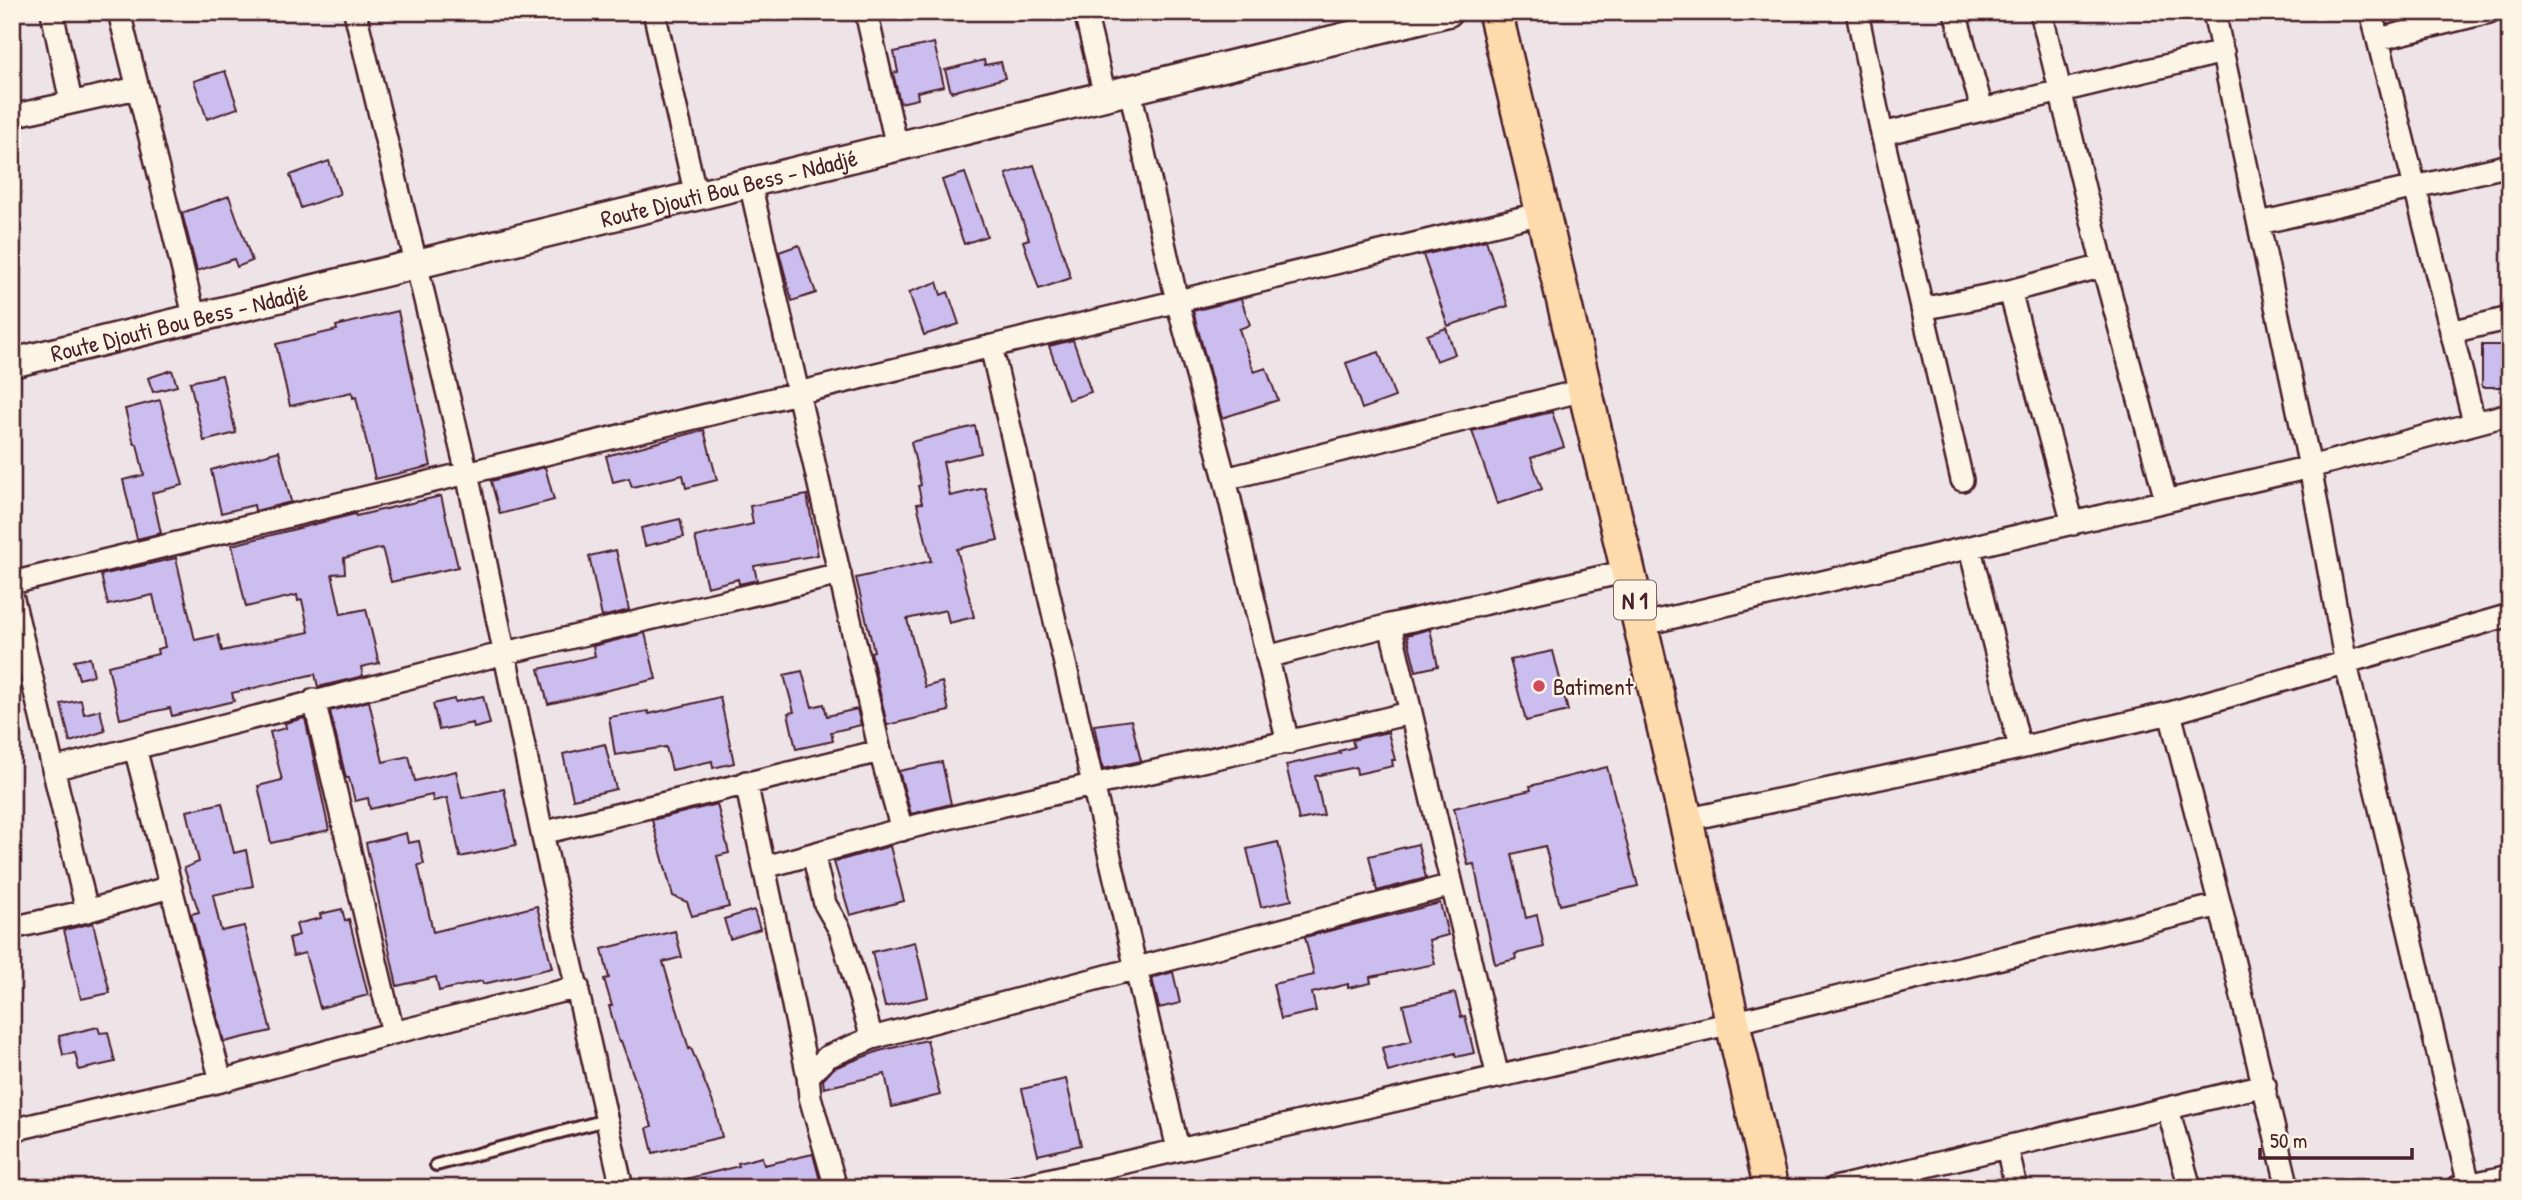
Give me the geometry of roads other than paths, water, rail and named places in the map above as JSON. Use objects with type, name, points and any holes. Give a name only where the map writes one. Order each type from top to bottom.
[{"type":"highway","name":"N 1","points":[[1495,12],[1771,1188]]},
{"type":"main road","name":"Route Djouti Bou Bess - Ndadjé","points":[[12,363],[1447,12]]},
{"type":"street","points":[[52,12],[71,102]]},
{"type":"street","points":[[119,12],[195,319]]},
{"type":"street","points":[[355,12],[467,473],[542,833],[622,1188]]},
{"type":"street","points":[[654,12],[696,196]]},
{"type":"street","points":[[866,12],[897,147]]},
{"type":"street","points":[[1085,12],[1117,93],[1177,301],[1225,479],[1288,743]]},
{"type":"street","points":[[1857,12],[1882,134],[1962,480]]},
{"type":"street","points":[[1955,12],[1982,109]]},
{"type":"street","points":[[2040,12],[2103,266],[2166,500]]},
{"type":"street","points":[[2214,12],[2310,467],[2346,664],[2463,1186],[2510,1176]]},
{"type":"street","points":[[2371,12],[2474,422]]},
{"type":"street","points":[[2379,39],[2484,13]]},
{"type":"street","points":[[1882,134],[2223,52]]},
{"type":"street","points":[[12,116],[137,88]]},
{"type":"street","points":[[2260,223],[2510,165]]},
{"type":"street","points":[[750,183],[880,751],[902,830]]},
{"type":"street","points":[[12,583],[1542,213]]},
{"type":"street","points":[[1922,309],[2010,291],[2103,266]]},
{"type":"street","points":[[2010,291],[2073,524]]},
{"type":"street","points":[[2451,332],[2510,318]]},
{"type":"street","points":[[992,346],[1178,1149]]},
{"type":"street","points":[[1225,479],[1584,390]]},
{"type":"street","points":[[1640,625],[2310,467],[2510,414]]},
{"type":"street","points":[[1970,548],[2020,748]]},
{"type":"street","points":[[1267,657],[1390,625],[1628,570]]},
{"type":"street","points":[[53,769],[314,700],[840,574]]},
{"type":"street","points":[[12,594],[87,911]]},
{"type":"street","points":[[1685,820],[2169,713],[2510,615]]},
{"type":"street","points":[[1390,625],[1498,1077]]},
{"type":"street","points":[[314,700],[393,1033]]},
{"type":"street","points":[[765,867],[902,830],[1409,713]]},
{"type":"street","points":[[2169,713],[2220,905],[2288,1188]]},
{"type":"street","points":[[135,748],[221,1081]]},
{"type":"street","points":[[542,833],[880,751]]},
{"type":"street","points":[[746,782],[808,1076],[810,1097],[836,1188]]},
{"type":"street","points":[[813,854],[825,904],[840,930],[872,1038]]},
{"type":"street","points":[[808,1076],[827,1057],[872,1038],[1452,885]]},
{"type":"street","points":[[12,928],[87,911],[170,887]]},
{"type":"street","points":[[1013,1188],[1732,1023],[2220,905]]},
{"type":"street","points":[[12,1130],[221,1081],[393,1033],[578,987]]},
{"type":"street","points":[[1835,1188],[2265,1085]]},
{"type":"street","points":[[2168,1109],[2190,1188]]},
{"type":"street","points":[[2007,1147],[2016,1188]]},
{"type":"lane","points":[[436,1165],[606,1120]]},
{"type":"place","name":"Batiment","points":[[1539,686]]}]
